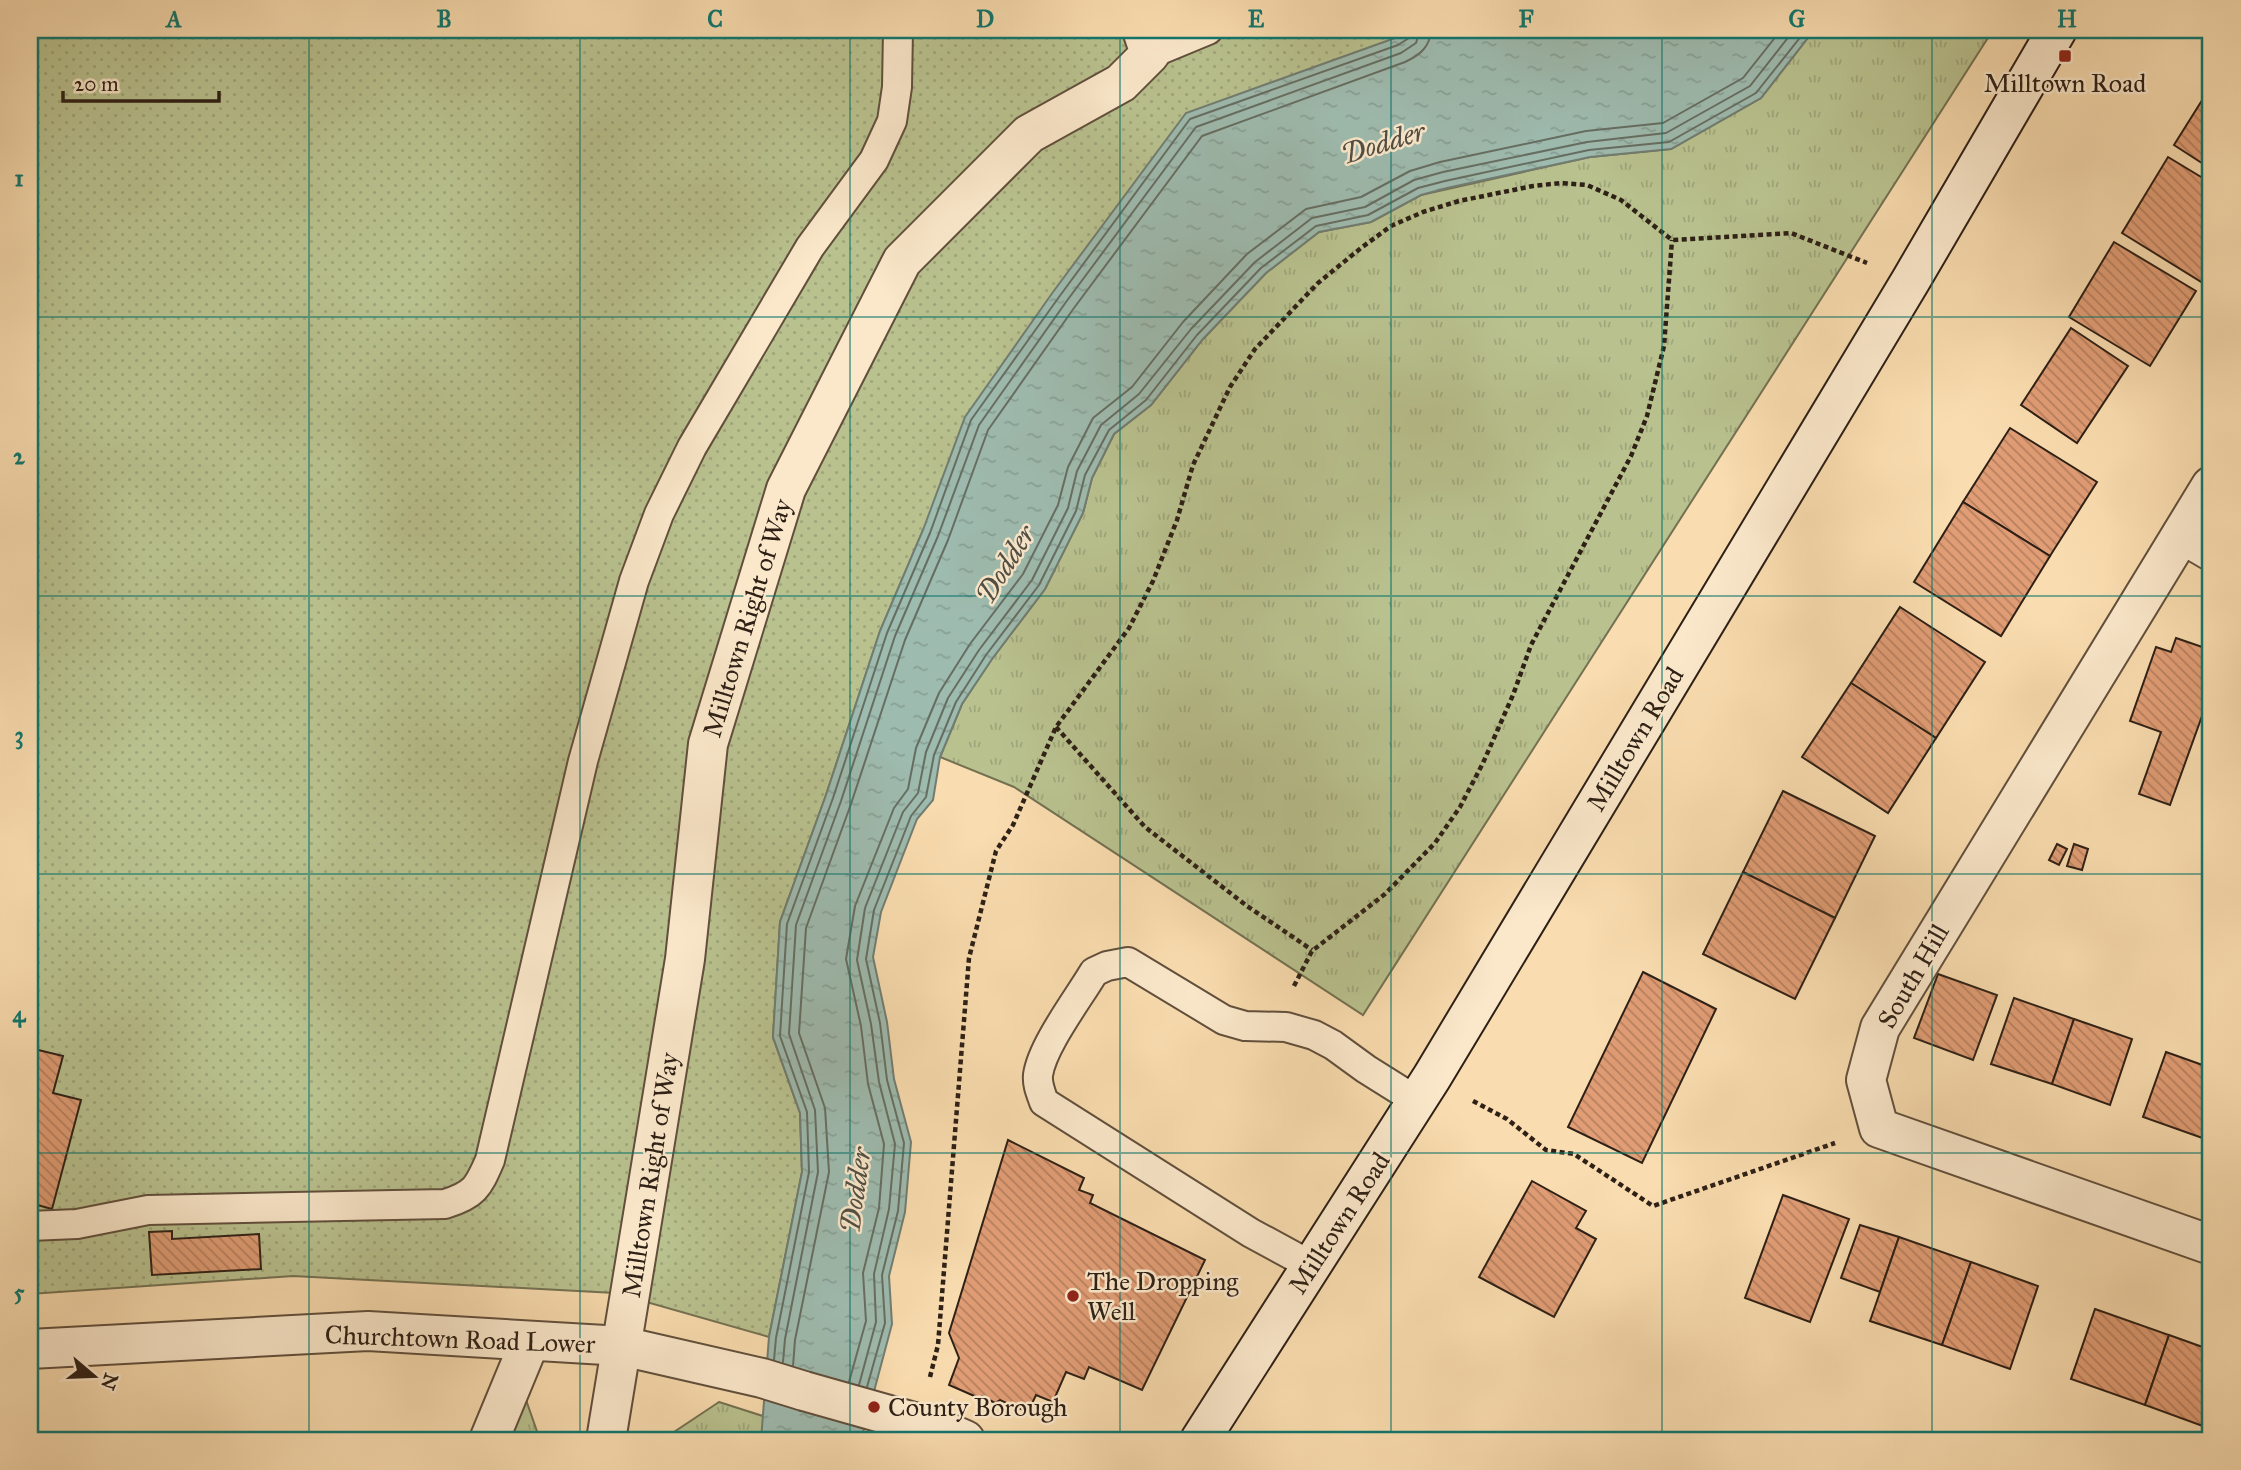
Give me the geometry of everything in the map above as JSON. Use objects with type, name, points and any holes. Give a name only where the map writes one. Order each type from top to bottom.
[{"type":"street","name":"Milltown Road","points":[[1200,1440],[1417,1101],[2057,30]]},
{"type":"street","name":"Milltown Right of Way","points":[[607,1440],[685,959],[708,744],[786,489],[902,261],[1029,134],[1121,83],[1146,42]]},
{"type":"street","name":"South Hill","points":[[1879,1128],[1866,1080],[1880,1028],[2197,542],[2211,486]]},
{"type":"street","points":[[1879,1128],[2211,1245]]},
{"type":"street","name":"Churchtown Road Lower","points":[[30,1349],[368,1331],[622,1346],[761,1378],[953,1435]]},
{"type":"street","points":[[489,1440],[530,1341]]},
{"type":"lane","points":[[30,1226],[77,1224],[148,1210],[445,1204],[466,1197],[480,1184],[490,1160],[583,761],[634,581],[659,514],[698,436],[810,247],[874,160],[892,121],[897,87],[898,30]]},
{"type":"lane","points":[[1146,42],[1208,30]]},
{"type":"lane","points":[[1312,1266],[1251,1233],[1044,1102],[1038,1088],[1043,1057],[1094,972],[1128,962],[1224,1020],[1245,1026],[1286,1027],[1314,1035],[1417,1101]]},
{"type":"path","points":[[930,1380],[938,1345],[968,958],[996,851],[1013,825],[1056,727],[1129,628],[1153,581],[1177,520],[1193,465],[1230,387],[1255,349],[1279,322],[1318,283],[1391,226],[1459,201],[1561,183],[1587,185],[1621,200],[1671,240],[1791,233],[1910,280]]},
{"type":"path","points":[[1268,1026],[1301,974],[1312,951],[1385,894],[1435,843],[1460,807],[1483,764],[1531,645],[1631,456],[1647,416],[1664,346],[1671,240]]},
{"type":"path","points":[[1056,727],[1145,827],[1247,906],[1312,951]]},
{"type":"path","points":[[30,1000],[34,1022],[32,1048]]},
{"type":"path","points":[[1507,1119],[1546,1150],[1574,1154],[1653,1206],[1879,1128]]},
{"type":"green space","points":[[30,30],[1409,30],[1395,38],[923,530],[880,631],[826,795],[780,922],[773,1037],[800,1113],[802,1172],[769,1337],[615,1293],[293,1276],[30,1294]]},
{"type":"green space","points":[[1814,30],[1993,30],[1363,1015],[1014,787],[940,757],[962,704],[1045,589],[1083,513],[1092,478],[1114,434],[1151,405],[1203,339],[1266,273],[1319,232],[1371,222],[1421,195],[1590,157],[1671,149],[1761,98]]},
{"type":"green space","points":[[525,1397],[540,1440],[508,1440]]},
{"type":"green space","points":[[719,1402],[838,1440],[662,1440]]},
{"type":"water","name":"Dodder","points":[[1409,30],[1814,30],[1761,98],[1671,149],[1590,157],[1447,188],[1421,195],[1371,222],[1319,232],[1266,273],[1203,339],[1151,405],[1114,434],[1092,478],[1083,513],[1045,589],[962,704],[940,757],[933,800],[917,819],[881,912],[873,957],[887,1022],[894,1079],[911,1142],[905,1212],[889,1276],[892,1324],[861,1440],[761,1440],[769,1337],[802,1172],[800,1113],[773,1037],[780,922],[826,795],[880,631],[923,530],[965,417],[1053,292],[1186,113],[1395,38]]},
{"type":"building","points":[[2211,86],[2211,169],[2174,145]]},
{"type":"building","points":[[2168,157],[2211,183],[2211,269],[2203,283],[2122,233]]},
{"type":"building","points":[[2114,242],[2196,291],[2150,366],[2069,317]]},
{"type":"building","points":[[2071,328],[2128,366],[2077,443],[2021,405]]},
{"type":"building","points":[[2010,428],[2097,482],[2050,556],[1963,502]]},
{"type":"building","points":[[1963,502],[2050,556],[2001,636],[1914,582]]},
{"type":"building","points":[[1900,607],[1985,662],[1936,738],[1851,683]]},
{"type":"building","points":[[2176,638],[2211,650],[2211,691],[2170,805],[2139,794],[2161,732],[2130,721],[2156,647],[2171,652]]},
{"type":"building","points":[[1851,683],[1936,738],[1888,813],[1802,757]]},
{"type":"building","points":[[1783,791],[1875,836],[1835,918],[1743,872]]},
{"type":"building","points":[[2057,844],[2067,849],[2059,865],[2049,860]]},
{"type":"building","points":[[2074,844],[2088,849],[2082,870],[2067,866]]},
{"type":"building","points":[[1743,872],[1835,918],[1795,999],[1703,954]]},
{"type":"building","points":[[1643,972],[1716,1009],[1642,1163],[1568,1127]]},
{"type":"building","points":[[1938,974],[1997,995],[1973,1060],[1914,1038]]},
{"type":"building","points":[[2014,998],[2074,1019],[2052,1084],[1991,1064]]},
{"type":"building","points":[[2074,1019],[2132,1039],[2110,1105],[2052,1084]]},
{"type":"building","points":[[30,1048],[63,1056],[53,1093],[81,1100],[52,1209],[30,1203]]},
{"type":"building","points":[[2166,1052],[2211,1068],[2211,1141],[2143,1117]]},
{"type":"building","name":"The Dropping Well","points":[[1008,1140],[1084,1178],[1079,1190],[1093,1195],[1090,1203],[1205,1260],[1142,1390],[1089,1367],[1084,1379],[1066,1372],[1053,1402],[1036,1395],[1028,1412],[1000,1400],[995,1403],[982,1396],[979,1398],[949,1385],[959,1358],[949,1333]]},
{"type":"building","points":[[1532,1181],[1586,1211],[1576,1228],[1596,1239],[1554,1317],[1479,1277]]},
{"type":"building","points":[[1783,1195],[1849,1219],[1810,1322],[1745,1298]]},
{"type":"building","points":[[1860,1225],[1899,1237],[1880,1292],[1841,1278]]},
{"type":"building","points":[[172,1231],[172,1239],[259,1234],[261,1269],[152,1275],[149,1232]]},
{"type":"building","points":[[1899,1237],[1971,1262],[1942,1345],[1870,1321]]},
{"type":"building","points":[[1971,1262],[2038,1286],[2010,1369],[1942,1345]]},
{"type":"building","points":[[2095,1309],[2169,1335],[2145,1405],[2071,1379]]},
{"type":"building","points":[[2169,1335],[2211,1350],[2211,1429],[2145,1405]]},
{"type":"place","name":"Milltown Road","points":[[2065,56]]},
{"type":"place","name":"The Dropping Well","points":[[1073,1296]]},
{"type":"place","name":"County Borough","points":[[874,1407]]}]
